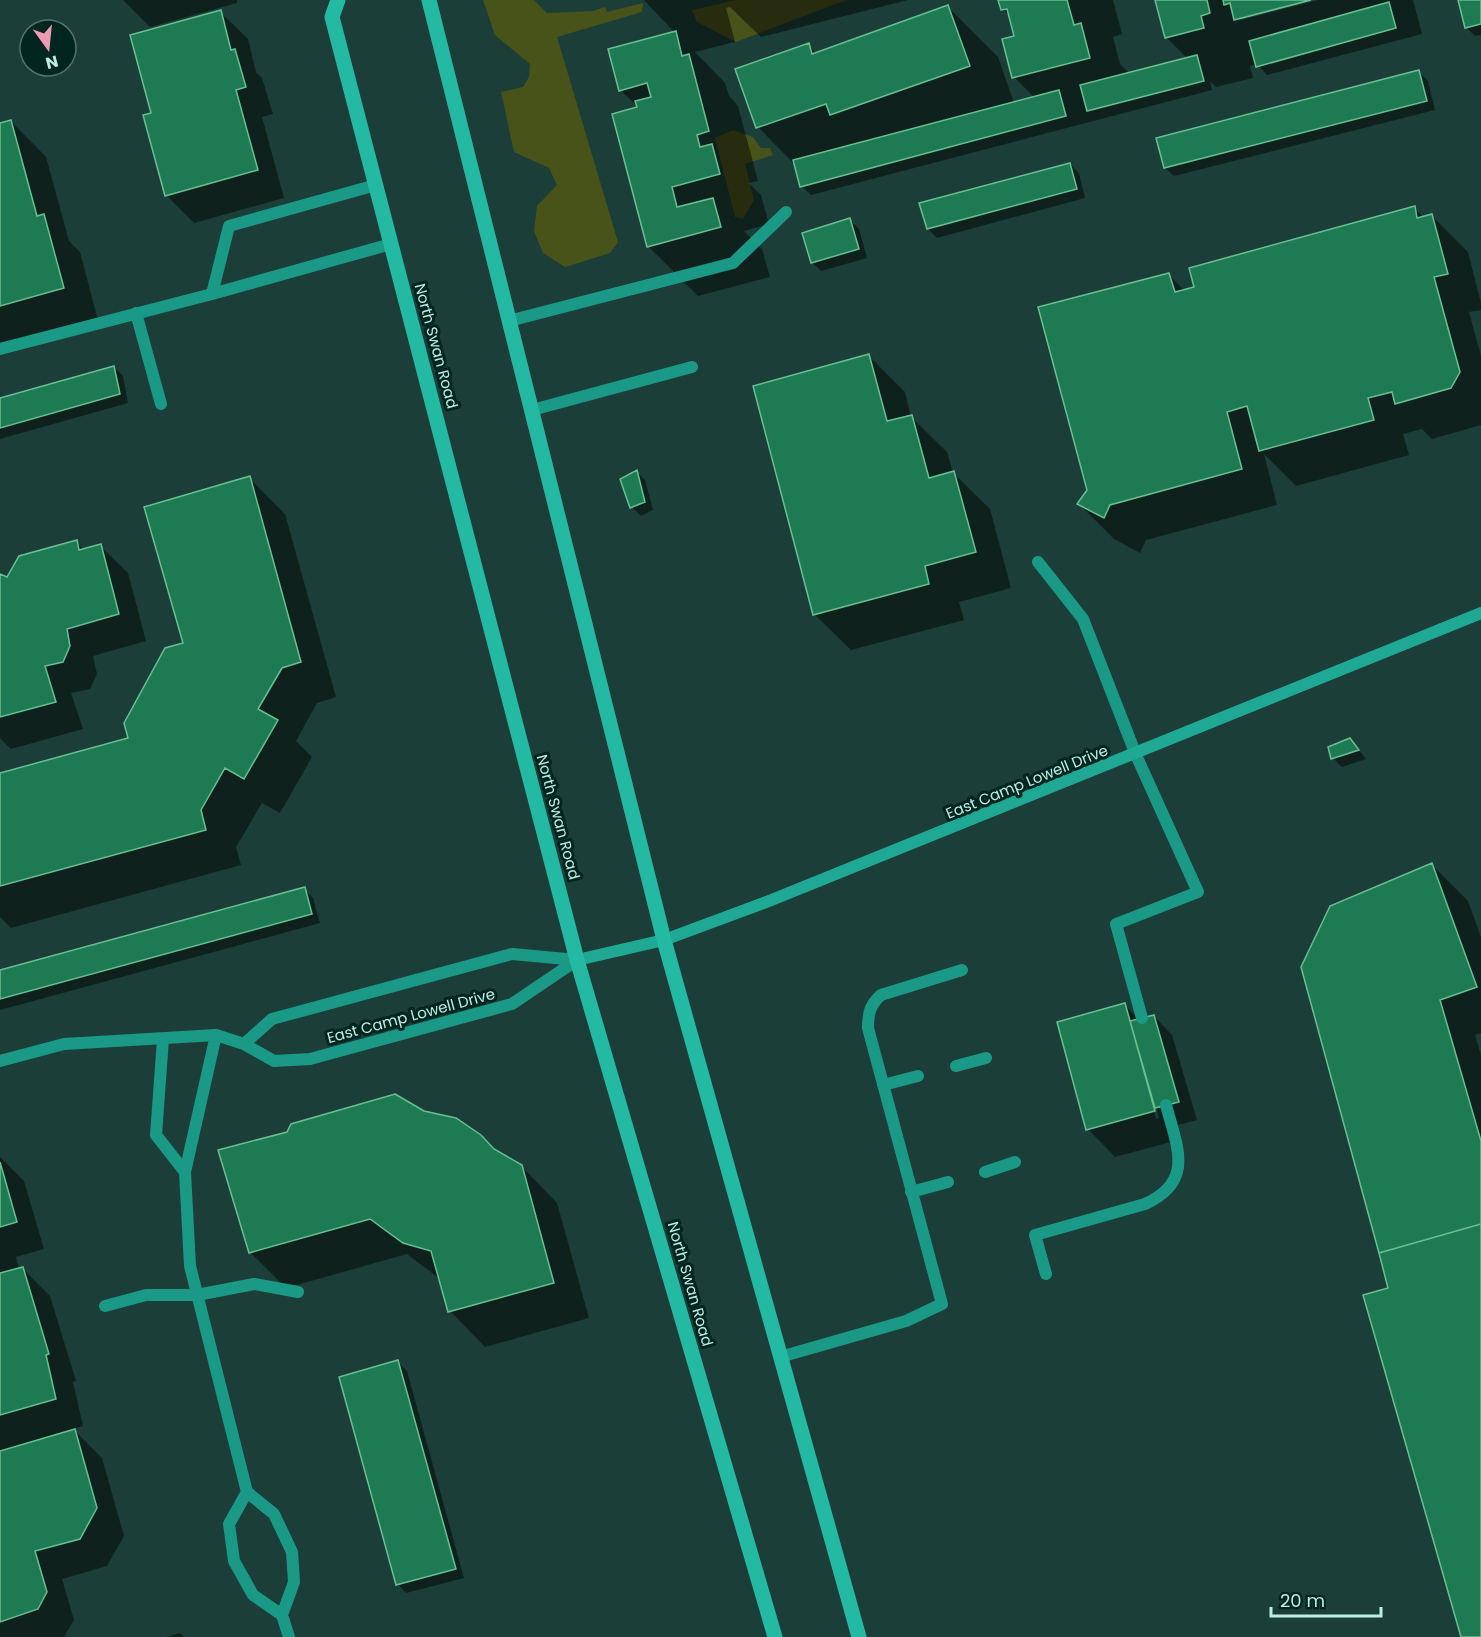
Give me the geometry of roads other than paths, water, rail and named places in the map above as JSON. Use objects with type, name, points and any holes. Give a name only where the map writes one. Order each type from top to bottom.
[{"type":"main road","name":"North Swan Road","points":[[338,0],[332,17],[577,960],[776,1637]]},
{"type":"main road","points":[[429,0],[664,940],[859,1637]]},
{"type":"main road","name":"East Camp Lowell Drive","points":[[577,960],[664,940],[1136,754],[1481,613]]},
{"type":"street","points":[[212,294],[229,226],[376,185]]},
{"type":"street","points":[[509,321],[732,263],[786,212]]},
{"type":"street","points":[[0,349],[212,294],[391,244]]},
{"type":"street","points":[[136,313],[160,404]]},
{"type":"street","points":[[532,410],[692,367]]},
{"type":"street","points":[[1038,562],[1083,619],[1136,754],[1198,892],[1116,924],[1142,1018]]},
{"type":"street","name":"East Camp Lowell Drive","points":[[244,1044],[272,1019],[512,954],[577,960]]},
{"type":"street","name":"East Camp Lowell Drive","points":[[0,1061],[64,1044],[216,1035],[244,1044],[274,1060],[310,1059],[512,1004],[577,960]]},
{"type":"street","points":[[780,1357],[906,1321],[942,1304],[882,1085],[868,1028],[868,1015],[872,1003],[891,991],[962,970]]},
{"type":"street","points":[[216,1035],[185,1172],[190,1266],[246,1492],[274,1514],[292,1552],[294,1582],[282,1615],[289,1637]]},
{"type":"street","points":[[163,1039],[156,1135],[185,1172]]},
{"type":"street","points":[[956,1066],[986,1058]]},
{"type":"street","points":[[882,1085],[918,1076]]},
{"type":"street","points":[[1046,1274],[1035,1235],[1145,1204],[1168,1189],[1176,1179],[1179,1154],[1166,1106]]},
{"type":"street","points":[[985,1172],[1015,1162]]},
{"type":"street","points":[[911,1192],[948,1182]]},
{"type":"street","points":[[105,1306],[146,1295],[197,1295],[254,1284],[298,1292]]},
{"type":"street","points":[[246,1492],[229,1524],[234,1561],[253,1595],[282,1615]]}]
